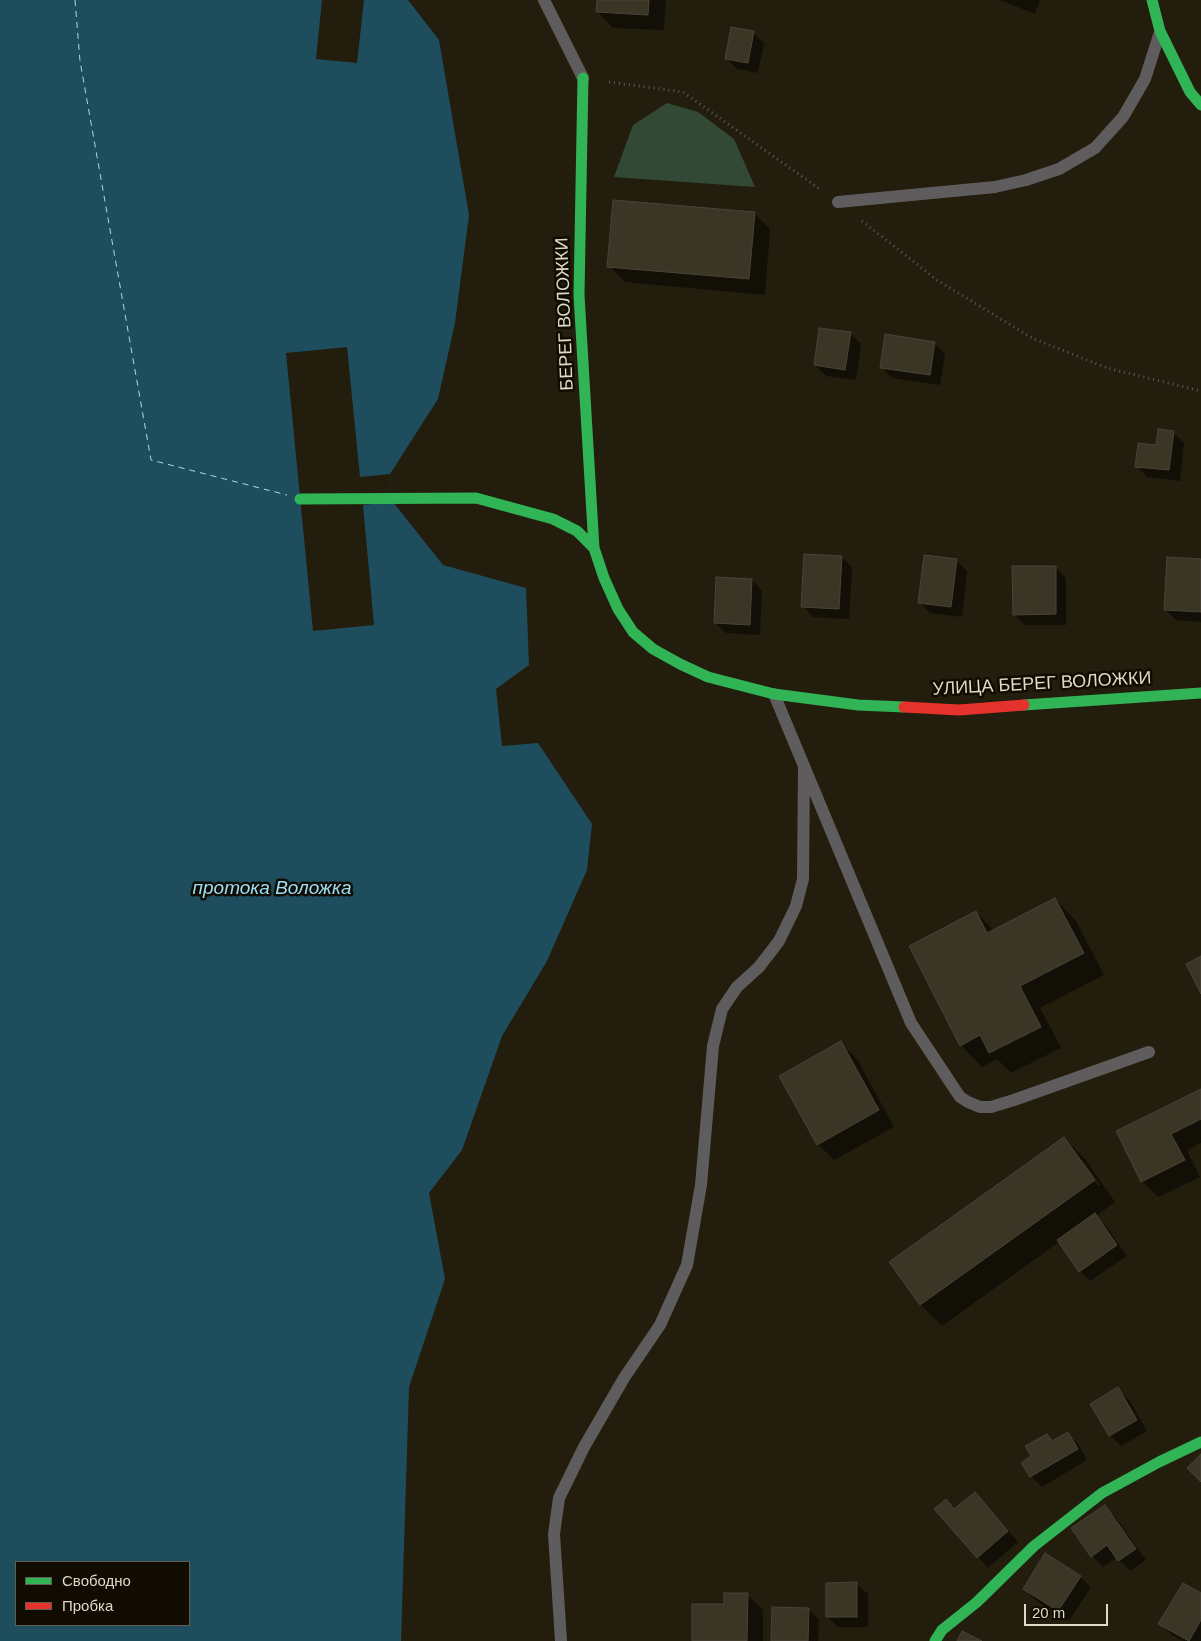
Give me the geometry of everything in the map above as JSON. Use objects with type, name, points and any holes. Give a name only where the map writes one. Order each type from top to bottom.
[{"type":"street","points":[[1152,0],[1160,31],[1190,92],[1201,105]]},
{"type":"street","name":"БЕРЕГ ВОЛОЖКИ","points":[[583,78],[579,295],[594,548]]},
{"type":"street","name":"УЛИЦА БЕРЕГ ВОЛОЖКИ","points":[[300,498],[476,498],[553,519],[577,531],[594,548],[604,578],[618,609],[633,632],[654,649],[708,677],[774,694],[858,705],[959,710],[1201,693]]},
{"type":"street","points":[[935,1641],[942,1630],[977,1602],[1034,1546],[1102,1493],[1201,1442]]},
{"type":"lane","points":[[544,0],[583,78]]},
{"type":"lane","points":[[838,202],[995,187],[1026,180],[1059,169],[1094,148],[1123,117],[1145,79],[1160,31]]},
{"type":"lane","points":[[774,694],[911,1023],[960,1097],[980,1107],[991,1107],[1149,1052]]},
{"type":"lane","points":[[562,1641],[554,1534],[559,1498],[597,1424],[624,1378],[660,1325],[687,1264],[701,1186],[713,1046],[722,1009],[737,987],[759,966],[779,940],[796,906],[803,879],[804,767]]},
{"type":"path","points":[[583,78],[683,92],[838,202],[937,280],[995,317],[1032,338],[1106,368],[1201,391]]},
{"type":"green space","points":[[667,103],[698,112],[734,139],[755,187],[614,177],[633,125]]},
{"type":"water","name":"протока Воложка","points":[[0,0],[408,0],[439,40],[469,215],[455,323],[438,399],[390,474],[393,502],[443,565],[526,588],[529,665],[496,689],[502,746],[538,743],[592,824],[587,870],[547,961],[502,1036],[462,1150],[429,1193],[445,1279],[409,1387],[401,1641],[0,1641]]},
{"type":"pier","points":[[322,0],[364,0],[357,63],[316,59]]},
{"type":"pier","points":[[347,347],[360,477],[390,474],[393,502],[363,505],[374,625],[313,631],[286,353]]},
{"type":"building","points":[[597,0],[649,0],[648,15],[596,12]]},
{"type":"building","points":[[731,27],[754,31],[748,63],[725,59]]},
{"type":"building","points":[[613,200],[755,212],[749,279],[607,267]]},
{"type":"building","points":[[819,328],[851,332],[845,370],[814,365]]},
{"type":"building","points":[[885,334],[935,342],[930,375],[880,368]]},
{"type":"building","points":[[1158,429],[1174,431],[1169,470],[1135,467],[1138,443],[1156,445]]},
{"type":"building","points":[[804,554],[842,556],[839,609],[801,607]]},
{"type":"building","points":[[924,555],[957,559],[951,607],[918,603]]},
{"type":"building","points":[[1167,557],[1201,559],[1201,612],[1164,610]]},
{"type":"building","points":[[1012,566],[1056,566],[1056,614],[1013,615]]},
{"type":"building","points":[[716,577],[752,579],[750,625],[714,623]]},
{"type":"building","points":[[1055,898],[1084,953],[1020,986],[1041,1027],[989,1053],[980,1035],[960,1046],[909,946],[976,911],[987,933]]},
{"type":"building","points":[[1201,956],[1201,994],[1186,964]]},
{"type":"building","points":[[841,1041],[879,1110],[817,1145],[779,1076]]},
{"type":"building","points":[[1201,1089],[1201,1119],[1171,1134],[1185,1160],[1141,1182],[1116,1131]]},
{"type":"building","points":[[1064,1137],[1095,1180],[920,1305],[889,1262]]},
{"type":"building","points":[[1095,1213],[1117,1245],[1079,1272],[1057,1240]]},
{"type":"building","points":[[1118,1387],[1137,1420],[1109,1436],[1090,1404]]},
{"type":"building","points":[[1068,1432],[1078,1449],[1030,1477],[1021,1463],[1031,1456],[1025,1446],[1047,1434],[1052,1441]]},
{"type":"building","points":[[1201,1454],[1201,1482],[1187,1468]]},
{"type":"building","points":[[975,1492],[1008,1531],[977,1558],[934,1509],[946,1499],[954,1509]]},
{"type":"building","points":[[1105,1505],[1136,1549],[1118,1561],[1107,1545],[1091,1557],[1071,1528]]},
{"type":"building","points":[[1045,1553],[1081,1576],[1058,1611],[1023,1589]]},
{"type":"building","points":[[857,1582],[857,1617],[826,1617],[826,1583]]},
{"type":"building","points":[[1183,1583],[1201,1593],[1201,1620],[1189,1641],[1158,1624]]},
{"type":"building","points":[[724,1593],[748,1593],[747,1641],[692,1641],[692,1604],[724,1604]]},
{"type":"building","points":[[772,1607],[809,1608],[808,1641],[771,1641]]},
{"type":"building","points":[[962,1631],[982,1641],[957,1641]]},
{"type":"ferry route","points":[[75,0],[80,61],[151,460],[287,495]]},
{"type":"traffic: fast","points":[[1152,0],[1160,31],[1190,92],[1201,105]]},
{"type":"traffic: fast","points":[[583,78],[579,295],[594,548]]},
{"type":"traffic: fast","points":[[300,499],[476,498],[553,519],[577,531],[594,548],[604,578],[618,609],[633,632],[653,649],[680,664],[708,677],[774,694],[858,705],[904,707]]},
{"type":"traffic: fast","points":[[1024,705],[1201,693]]},
{"type":"traffic: fast","points":[[935,1641],[942,1630],[977,1602],[1034,1546],[1102,1493],[1201,1442]]},
{"type":"traffic: jam","points":[[904,707],[959,710],[1024,705]]}]
